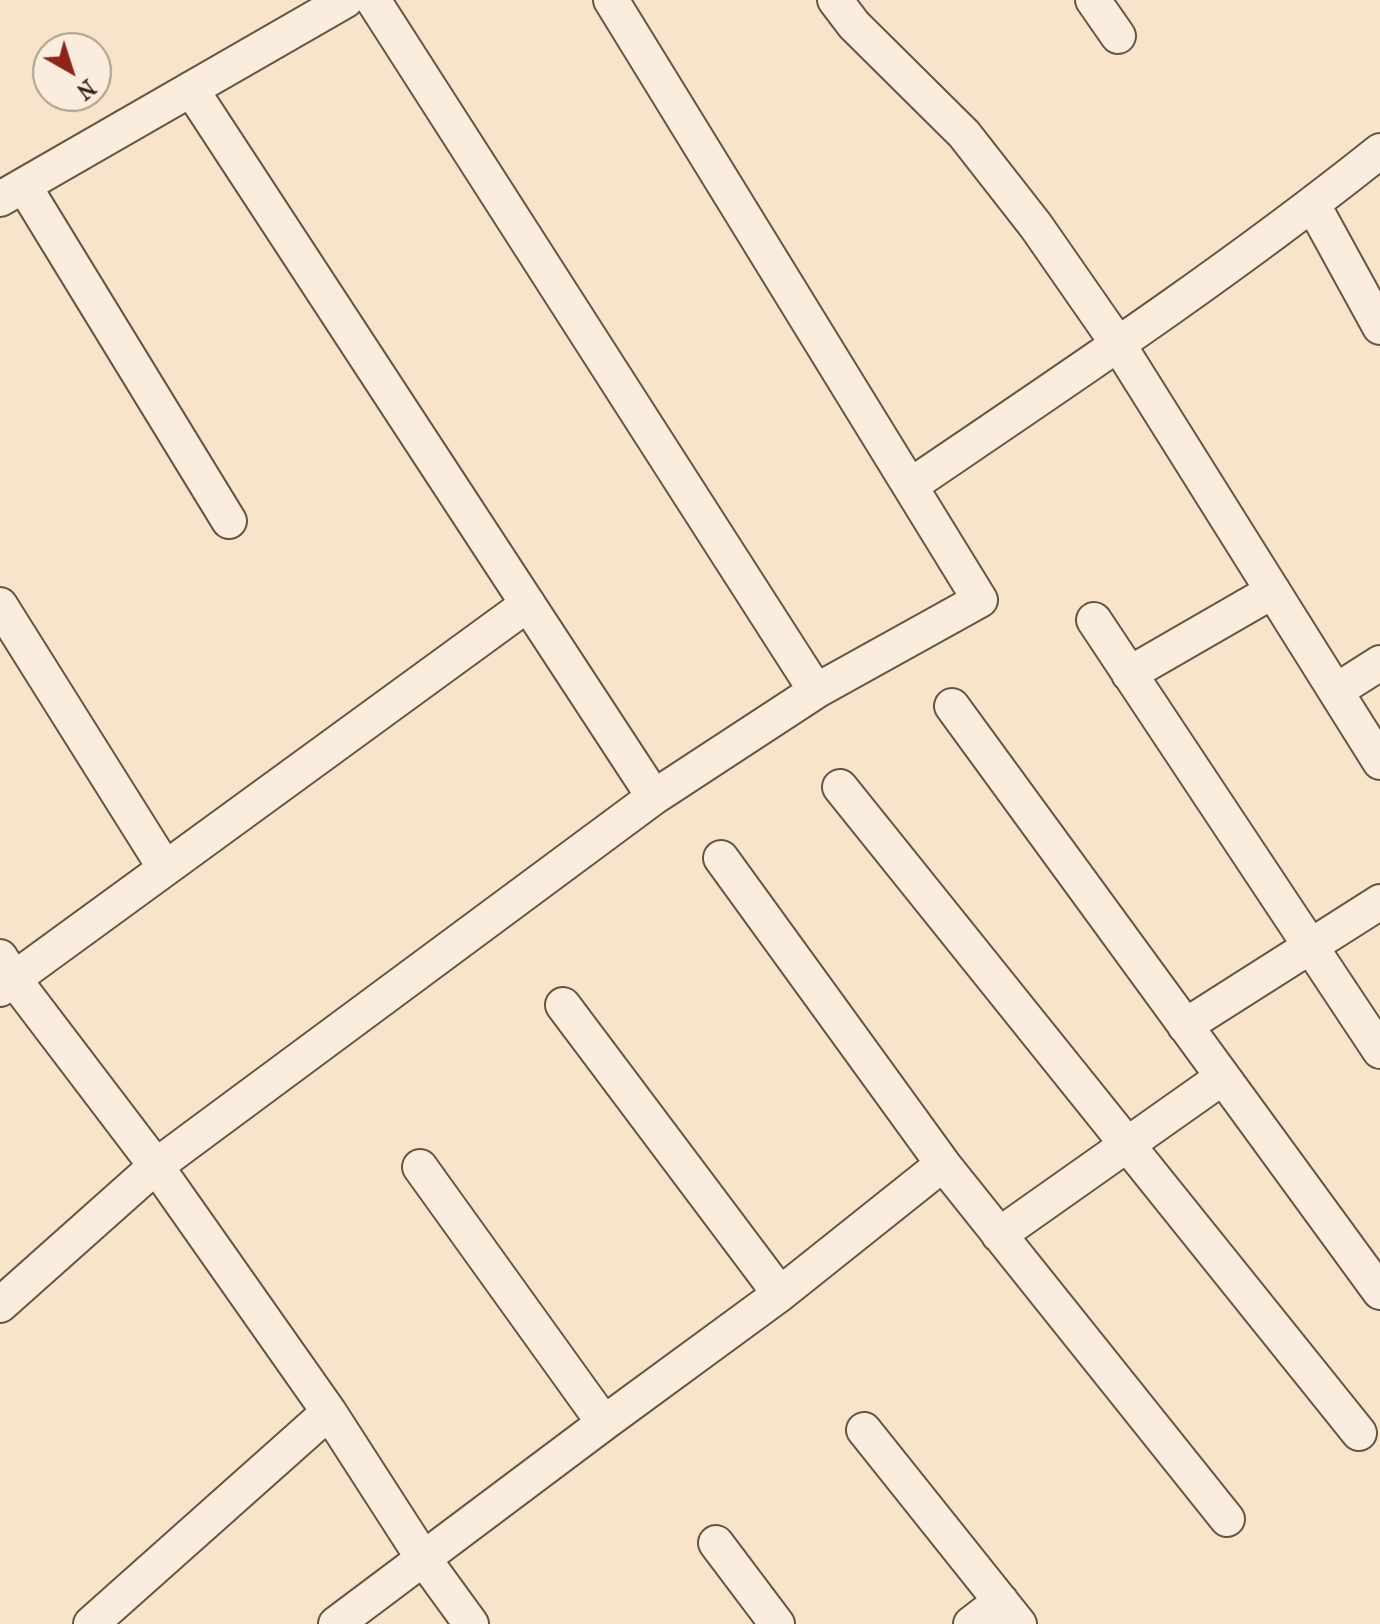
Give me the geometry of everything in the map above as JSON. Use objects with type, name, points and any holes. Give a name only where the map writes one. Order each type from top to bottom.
[{"type":"street","points":[[229,521],[12,192],[346,0]]},
{"type":"street","points":[[373,0],[816,691]]},
{"type":"street","points":[[0,1305],[156,1166],[654,797],[816,691],[980,600],[611,0]]},
{"type":"street","points":[[835,0],[854,25],[964,134],[1036,226],[1118,344],[1380,762]]},
{"type":"street","points":[[1093,0],[1118,36]]},
{"type":"street","points":[[191,89],[654,797]]},
{"type":"street","points":[[910,486],[1118,344],[1313,205],[1380,151]]},
{"type":"street","points":[[1313,205],[1380,327]]},
{"type":"street","points":[[1129,674],[1273,591]]},
{"type":"street","points":[[471,1624],[423,1558],[329,1412],[156,1166],[4,975],[165,868],[528,604]]},
{"type":"street","points":[[0,605],[165,868]]},
{"type":"street","points":[[1094,620],[1380,1051]]},
{"type":"street","points":[[1336,691],[1380,663]]},
{"type":"street","points":[[952,706],[1380,1292]]},
{"type":"street","points":[[840,787],[1359,1433]]},
{"type":"street","points":[[721,858],[943,1164],[1227,1519]]},
{"type":"street","points":[[1185,1026],[1380,902]]},
{"type":"street","points":[[563,1005],[780,1294]]},
{"type":"street","points":[[999,1235],[1223,1077]]},
{"type":"street","points":[[336,1624],[780,1294],[943,1164]]},
{"type":"street","points":[[420,1167],[604,1423]]},
{"type":"street","points":[[91,1624],[329,1412]]},
{"type":"street","points":[[864,1430],[1010,1612],[971,1624]]},
{"type":"street","points":[[716,1543],[777,1624]]}]
